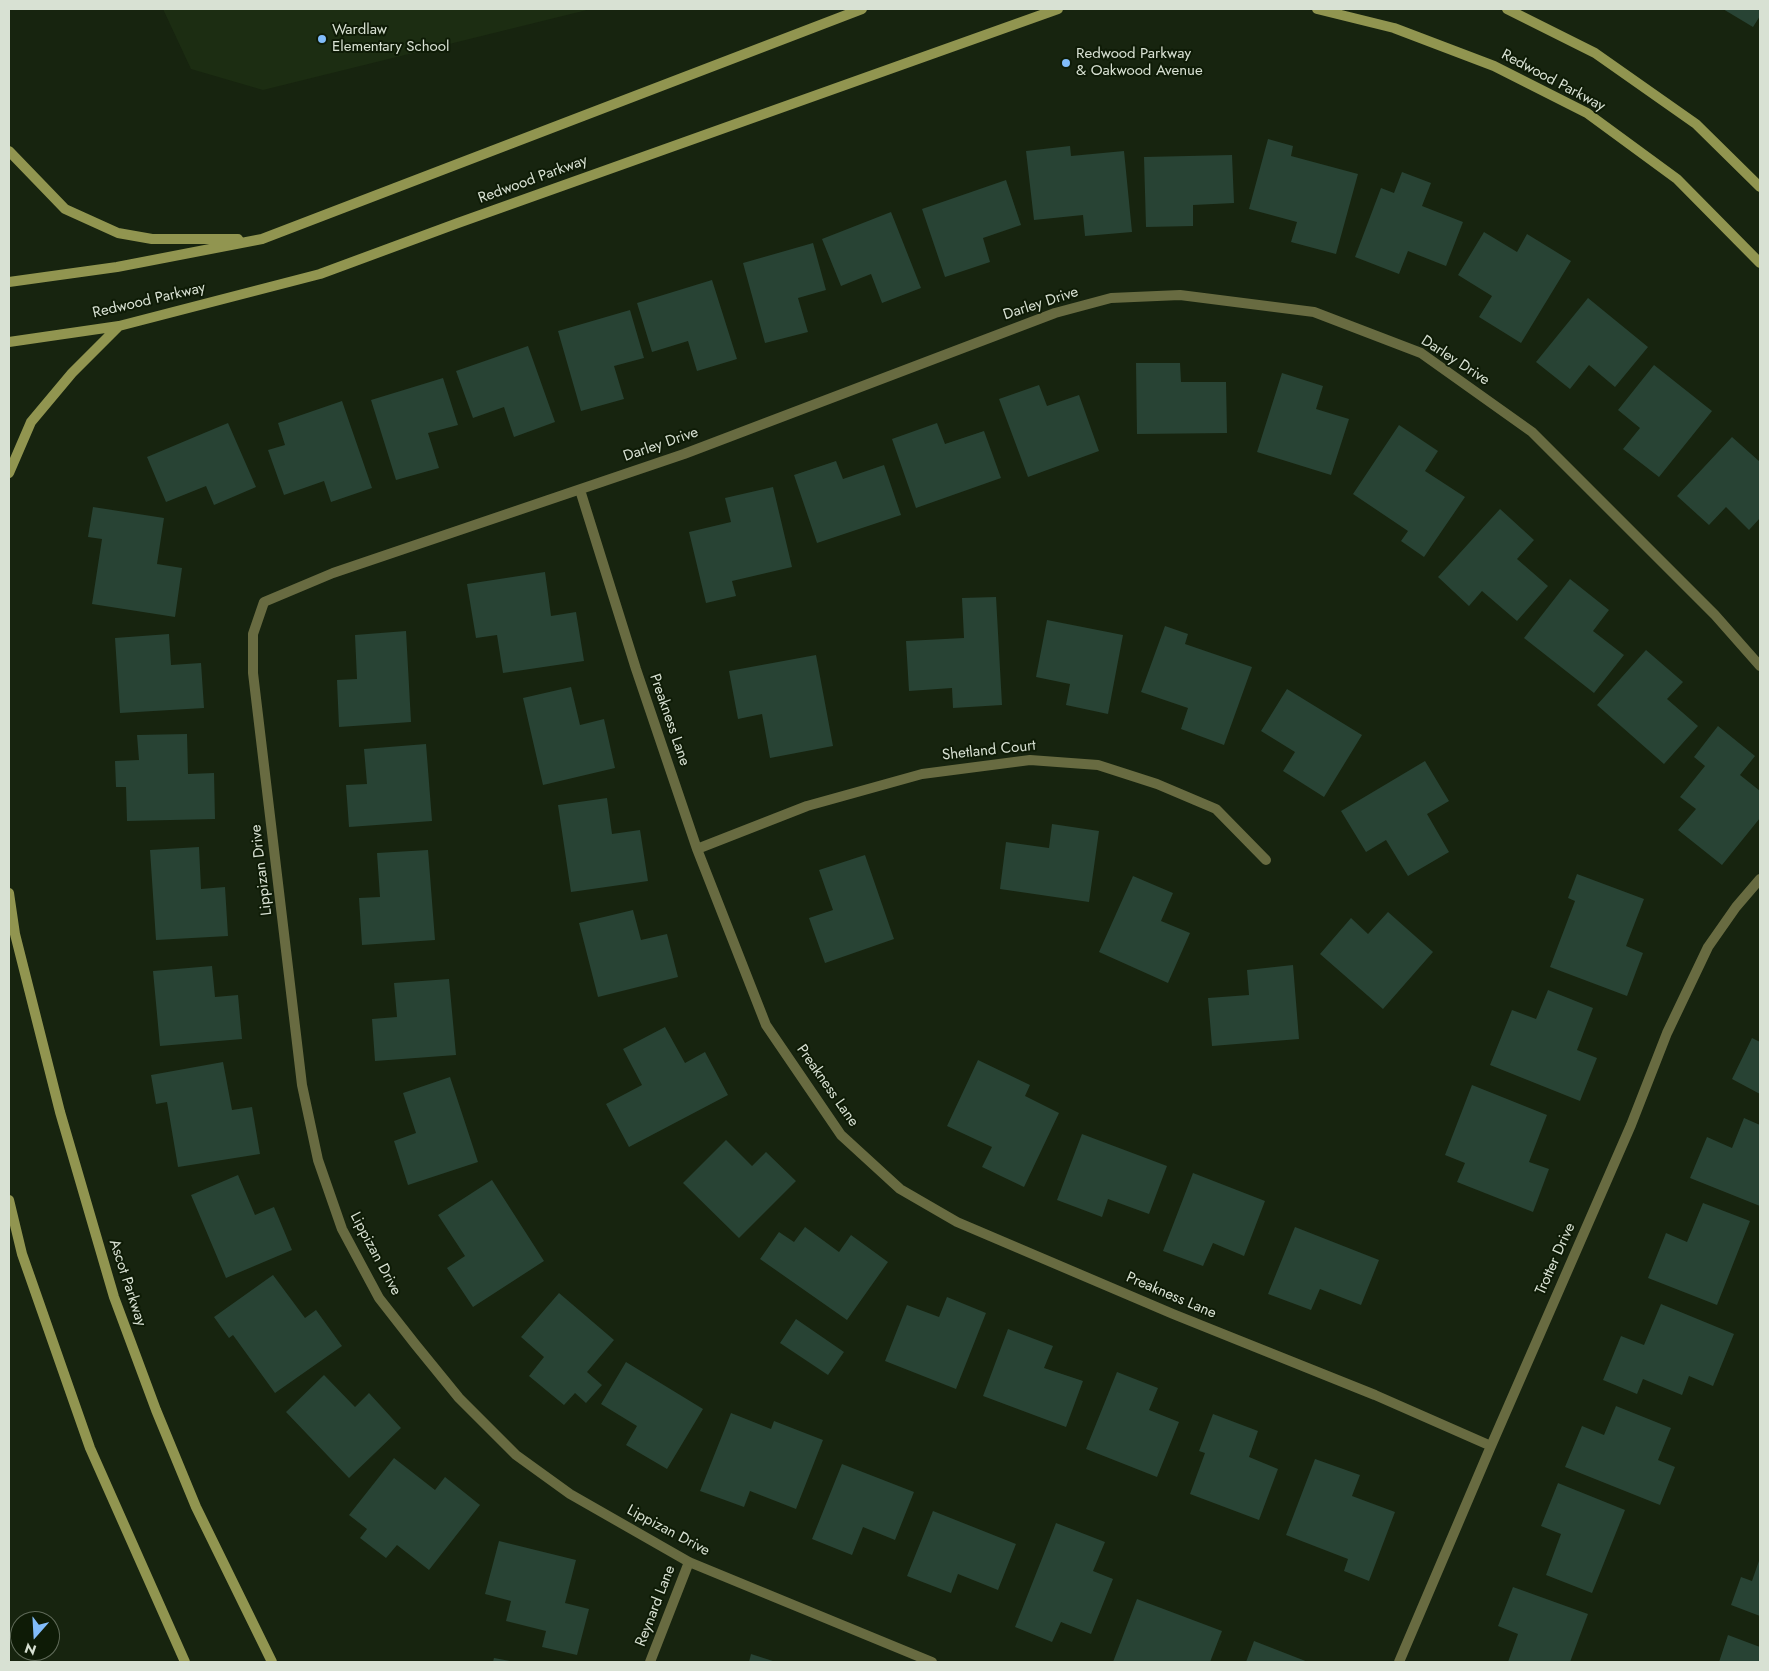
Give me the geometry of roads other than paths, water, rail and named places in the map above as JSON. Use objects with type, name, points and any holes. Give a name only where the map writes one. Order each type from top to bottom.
[{"type":"main road","points":[[9,282],[117,267],[262,239],[862,9]]},
{"type":"main road","name":"Redwood Parkway","points":[[9,342],[120,326],[320,274],[468,219],[1058,9]]},
{"type":"main road","name":"Redwood Parkway","points":[[1317,9],[1394,28],[1476,59],[1494,66],[1587,113],[1677,179],[1760,263]]},
{"type":"main road","points":[[1507,9],[1595,53],[1696,124],[1760,187]]},
{"type":"main road","points":[[9,151],[65,208],[118,233],[152,239],[262,239]]},
{"type":"main road","points":[[9,473],[31,422],[72,373],[120,326]]},
{"type":"main road","name":"Ascot Parkway","points":[[9,893],[15,934],[60,1112],[114,1298],[156,1410],[196,1507],[272,1662]]},
{"type":"main road","points":[[9,1200],[22,1254],[90,1448],[185,1662]]},
{"type":"street","name":"Darley Drive","points":[[258,619],[264,602],[332,573],[684,454],[1055,313],[1112,298],[1180,295],[1314,312],[1422,353],[1532,432],[1715,615],[1760,666]]},
{"type":"street","name":"Preakness Lane","points":[[580,490],[636,669],[697,849],[766,1025],[842,1135],[900,1189],[966,1226],[1173,1314],[1375,1395],[1491,1446]]},
{"type":"street","name":"Lippizan Drive","points":[[258,619],[253,634],[253,673],[302,1085],[318,1160],[342,1228],[379,1298],[459,1398],[516,1455],[570,1494],[689,1562],[932,1662]]},
{"type":"street","name":"Shetland Court","points":[[697,849],[807,806],[922,774],[1030,760],[1098,765],[1157,784],[1216,809],[1266,860]]},
{"type":"street","name":"Trotter Drive","points":[[1400,1662],[1491,1446],[1631,1125],[1667,1032],[1708,948],[1736,907],[1760,879]]},
{"type":"street","name":"Reynard Lane","points":[[650,1662],[689,1562]]},
{"type":"place","name":"Wardlaw Elementary School","points":[[322,39]]},
{"type":"place","name":"Redwood Parkway & Oakwood Avenue","points":[[1066,63]]}]
